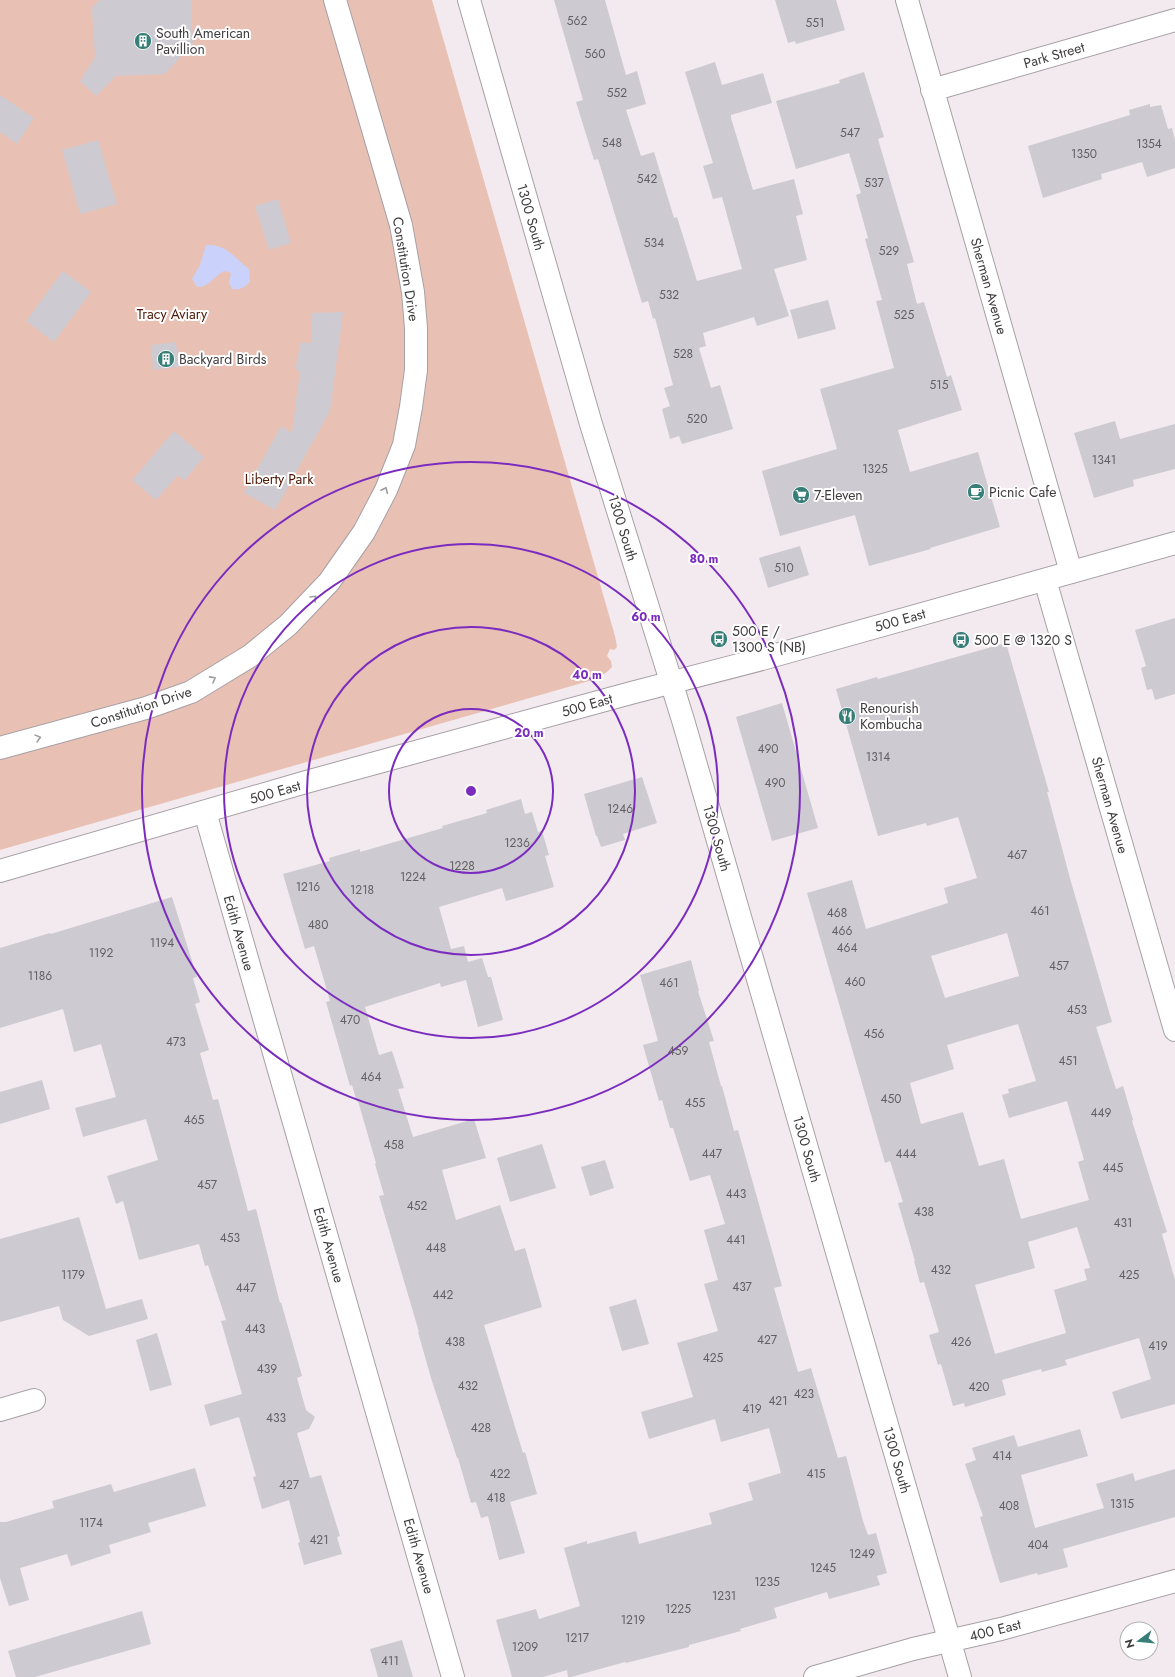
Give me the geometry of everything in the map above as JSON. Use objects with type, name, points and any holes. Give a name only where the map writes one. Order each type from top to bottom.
[{"type":"street","name":"Constitution Drive","points":[[0,748],[146,708],[191,692],[250,656],[288,625],[329,582],[364,532],[386,490],[404,444],[412,400],[416,370],[416,335],[413,292],[401,225],[335,0]]},
{"type":"street","name":"1300 South","points":[[469,0],[591,424],[671,683],[960,1677]]},
{"type":"street","name":"Sherman Avenue","points":[[907,0],[1071,572]]},
{"type":"street","name":"Park Street","points":[[932,90],[1175,20]]},
{"type":"street","name":"500 East","points":[[0,871],[630,693],[671,683],[1175,543]]},
{"type":"street","name":"Sherman Avenue","points":[[1045,580],[1175,1030]]},
{"type":"street","name":"Edith Avenue","points":[[205,812],[454,1677]]},
{"type":"street","points":[[0,1410],[34,1400]]},
{"type":"street","name":"400 East","points":[[815,1677],[913,1649],[1001,1629],[1175,1581]]},
{"type":"green space","name":"Liberty Park","points":[[0,0],[432,0],[615,636],[617,647],[614,650],[610,649],[607,656],[611,661],[612,667],[610,669],[596,679],[0,850]]},
{"type":"water","points":[[206,245],[213,245],[230,252],[249,269],[250,282],[242,288],[232,289],[229,283],[231,273],[224,271],[205,286],[197,287],[192,279],[200,265]]},
{"type":"building","name":"South American Pavillion","points":[[99,0],[191,0],[193,43],[165,74],[116,76],[96,96],[80,81],[95,57],[92,8]]},
{"type":"building","points":[[554,0],[605,0],[626,75],[637,71],[646,104],[626,110],[641,156],[654,152],[674,218],[677,217],[697,281],[742,269],[722,197],[713,199],[703,166],[713,163],[685,72],[715,62],[722,85],[763,73],[772,103],[731,115],[731,118],[753,190],[794,179],[803,214],[796,216],[807,260],[774,269],[789,316],[757,326],[754,317],[703,333],[706,346],[699,348],[711,388],[720,385],[733,429],[682,444],[679,436],[670,439],[662,409],[670,406],[664,388],[673,385],[655,318],[653,319],[648,301],[642,303],[598,159],[594,160],[576,102],[583,100]]},
{"type":"building","points":[[775,0],[836,0],[845,30],[796,44],[795,41],[788,43]]},
{"type":"building","points":[[864,72],[884,137],[878,139],[914,262],[907,264],[917,304],[924,302],[947,377],[951,375],[962,410],[898,430],[910,472],[978,452],[1000,527],[930,548],[931,549],[869,566],[855,515],[780,536],[762,471],[837,449],[820,389],[894,368],[876,301],[882,300],[865,239],[868,238],[856,195],[861,193],[849,153],[796,169],[776,101],[840,83],[839,80]]},
{"type":"building","points":[[0,95],[34,118],[17,144],[0,132]]},
{"type":"building","points":[[1150,104],[1150,107],[1161,105],[1168,129],[1172,128],[1175,140],[1175,168],[1147,177],[1142,162],[1101,174],[1102,179],[1043,198],[1028,146],[1130,115],[1129,110]]},
{"type":"building","points":[[98,140],[117,204],[80,214],[62,150]]},
{"type":"building","points":[[278,199],[291,243],[269,250],[255,206]]},
{"type":"building","points":[[63,271],[91,292],[54,342],[26,321]]},
{"type":"building","points":[[828,300],[836,329],[798,339],[790,310]]},
{"type":"building","points":[[343,312],[330,411],[275,510],[244,493],[281,426],[292,433],[300,371],[295,369],[301,342],[312,343],[312,313]]},
{"type":"building","name":"Backyard Birds","points":[[176,342],[179,367],[153,370],[151,345]]},
{"type":"building","points":[[1115,421],[1120,439],[1175,424],[1175,469],[1133,480],[1134,486],[1094,498],[1074,433]]},
{"type":"building","points":[[174,431],[204,457],[184,481],[178,475],[156,500],[132,480]]},
{"type":"building","points":[[800,546],[809,575],[768,588],[759,558]]},
{"type":"building","points":[[1175,618],[1175,694],[1155,700],[1152,689],[1147,690],[1141,668],[1146,666],[1135,630]]},
{"type":"building","points":[[1006,643],[1049,792],[1047,792],[1071,882],[1112,1022],[1096,1027],[1116,1089],[1123,1086],[1133,1120],[1132,1121],[1167,1232],[1162,1234],[1175,1280],[1175,1404],[1121,1419],[1112,1392],[1151,1379],[1139,1338],[1065,1360],[1067,1365],[1042,1372],[1041,1369],[1002,1380],[1006,1395],[965,1407],[964,1403],[953,1406],[941,1364],[938,1365],[929,1335],[939,1332],[924,1282],[920,1283],[898,1203],[903,1202],[890,1161],[885,1163],[807,893],[852,880],[866,929],[948,903],[944,888],[977,878],[958,817],[927,826],[926,823],[878,836],[836,689],[877,677],[878,679]],"holes":[[[1007,933],[1019,976],[945,998],[931,956]],[[1018,1024],[1036,1081],[1008,1089],[1009,1093],[1002,1095],[1009,1118],[1067,1101],[1084,1160],[1078,1162],[1089,1200],[1021,1219],[1004,1159],[979,1166],[963,1112],[921,1124],[910,1083],[954,1069],[947,1045]],[[1077,1227],[1090,1268],[1084,1269],[1087,1280],[1054,1290],[1066,1333],[995,1354],[975,1285],[1035,1268],[1028,1242]]]},
{"type":"building","points":[[782,703],[818,828],[772,841],[736,717]]},
{"type":"building","points":[[642,777],[657,823],[623,834],[625,840],[601,847],[596,836],[584,794]]},
{"type":"building","points":[[521,799],[525,814],[532,812],[538,832],[542,831],[549,855],[545,856],[554,887],[506,901],[502,888],[439,907],[451,949],[464,946],[468,962],[482,958],[488,977],[491,977],[503,1020],[478,1027],[466,980],[441,987],[440,983],[365,1007],[379,1055],[392,1051],[404,1088],[398,1089],[413,1137],[474,1119],[486,1158],[442,1170],[456,1220],[500,1205],[515,1251],[525,1248],[542,1307],[484,1325],[537,1494],[510,1502],[525,1553],[499,1560],[488,1516],[481,1518],[476,1502],[471,1503],[458,1458],[431,1378],[379,1196],[384,1195],[375,1164],[376,1163],[358,1101],[357,1102],[352,1085],[350,1086],[326,1002],[330,1001],[314,946],[305,949],[283,874],[330,861],[329,858],[360,849],[360,852],[443,828],[442,826],[487,813],[486,810]]},
{"type":"building","points":[[172,897],[197,977],[193,978],[200,1002],[195,1004],[209,1050],[200,1053],[213,1100],[218,1099],[248,1211],[256,1209],[280,1303],[281,1302],[302,1376],[297,1378],[306,1410],[315,1417],[309,1429],[297,1433],[310,1478],[321,1475],[340,1536],[337,1537],[342,1554],[304,1565],[298,1543],[300,1542],[289,1500],[262,1509],[253,1477],[256,1476],[239,1417],[210,1426],[204,1405],[242,1394],[221,1321],[226,1320],[208,1265],[205,1266],[199,1244],[139,1260],[123,1201],[116,1204],[107,1176],[158,1160],[146,1119],[83,1137],[75,1108],[116,1097],[101,1044],[74,1052],[63,1009],[0,1028],[0,948]]},
{"type":"building","points":[[691,960],[698,991],[714,1041],[709,1042],[721,1086],[734,1131],[738,1130],[782,1286],[774,1288],[798,1372],[811,1368],[838,1458],[846,1456],[863,1521],[868,1535],[876,1533],[887,1573],[877,1576],[880,1585],[829,1599],[827,1592],[774,1608],[777,1618],[740,1629],[741,1631],[689,1645],[689,1647],[626,1663],[625,1662],[571,1677],[568,1677],[567,1670],[543,1677],[512,1677],[496,1620],[536,1609],[539,1619],[580,1606],[564,1548],[587,1541],[587,1544],[636,1531],[639,1544],[712,1524],[709,1513],[753,1500],[748,1483],[781,1473],[769,1428],[721,1442],[715,1419],[649,1439],[641,1412],[693,1397],[677,1343],[718,1331],[704,1284],[718,1280],[704,1230],[725,1224],[710,1175],[690,1181],[673,1128],[670,1128],[662,1100],[659,1101],[643,1045],[658,1041],[640,975]]},
{"type":"building","points":[[42,1080],[50,1109],[0,1124],[0,1092]]},
{"type":"building","points":[[542,1144],[556,1188],[510,1202],[497,1158]]},
{"type":"building","points":[[605,1160],[614,1188],[590,1196],[581,1167]]},
{"type":"building","points":[[79,1217],[106,1309],[142,1299],[148,1319],[89,1336],[63,1320],[59,1306],[0,1322],[0,1239]]},
{"type":"building","points":[[636,1299],[649,1344],[622,1351],[609,1307]]},
{"type":"building","points":[[157,1333],[172,1385],[150,1391],[136,1340]]},
{"type":"building","points":[[1080,1429],[1088,1456],[1021,1475],[1035,1528],[1104,1508],[1096,1484],[1133,1473],[1135,1481],[1175,1469],[1175,1517],[1063,1549],[1068,1567],[1038,1575],[1037,1573],[1000,1583],[980,1517],[983,1516],[965,1464],[976,1460],[972,1448],[1014,1435],[1018,1447]]},
{"type":"building","points":[[195,1468],[206,1506],[148,1523],[151,1532],[109,1545],[111,1553],[71,1566],[67,1554],[20,1568],[29,1600],[9,1606],[0,1578],[0,1522],[6,1522],[54,1508],[52,1501],[111,1484],[114,1492]]},
{"type":"building","points":[[142,1611],[151,1644],[35,1677],[16,1677],[8,1651]]},
{"type":"building","points":[[402,1640],[413,1677],[378,1677],[370,1649]]},
{"type":"place","name":"South American Pavillion","points":[[143,41]]},
{"type":"place","name":"Backyard Birds","points":[[166,359]]},
{"type":"place","name":"Picnic Cafe","points":[[976,492]]},
{"type":"place","name":"7-Eleven","points":[[801,495]]},
{"type":"place","name":"500 E / 1300 S (NB)","points":[[719,639]]},
{"type":"place","name":"500 E @ 1320 S","points":[[961,640]]},
{"type":"place","name":"Renourish Kombucha","points":[[847,716]]},
{"type":"park label","name":"Tracy Aviary","points":[[172,314]]}]
